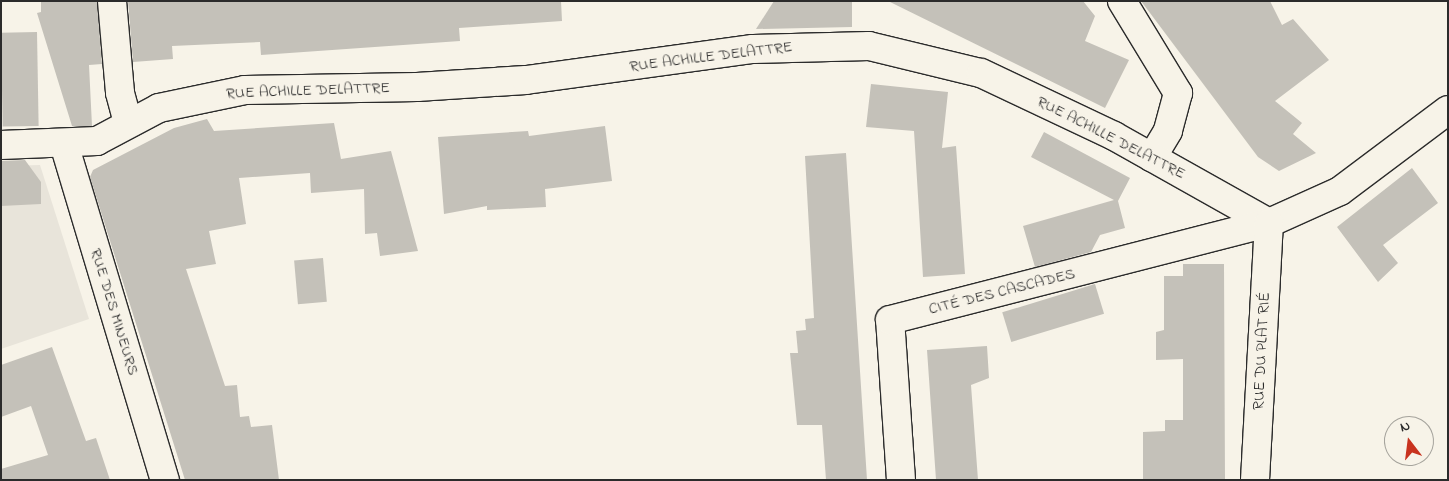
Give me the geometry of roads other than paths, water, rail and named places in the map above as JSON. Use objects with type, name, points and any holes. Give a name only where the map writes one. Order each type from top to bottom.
[{"type":"street","points":[[112,1],[120,93],[128,122]]},
{"type":"street","points":[[1122,1],[1178,93],[1168,130],[1152,158]]},
{"type":"street","name":"RUE ACHILLE DELATTRE","points":[[1,145],[64,144],[97,141],[128,122],[199,97],[245,90],[516,81],[754,49],[869,46],[981,73],[1152,158],[1269,223]]},
{"type":"street","points":[[1269,223],[1340,190],[1448,110]]},
{"type":"street","name":"RUE DES MINEURS","points":[[64,144],[165,480]]},
{"type":"street","name":"CITÉ DES CASCADES","points":[[901,480],[890,320],[1269,223]]},
{"type":"street","name":"RUE DU PLAT RIÉ","points":[[1255,480],[1269,223]]}]
